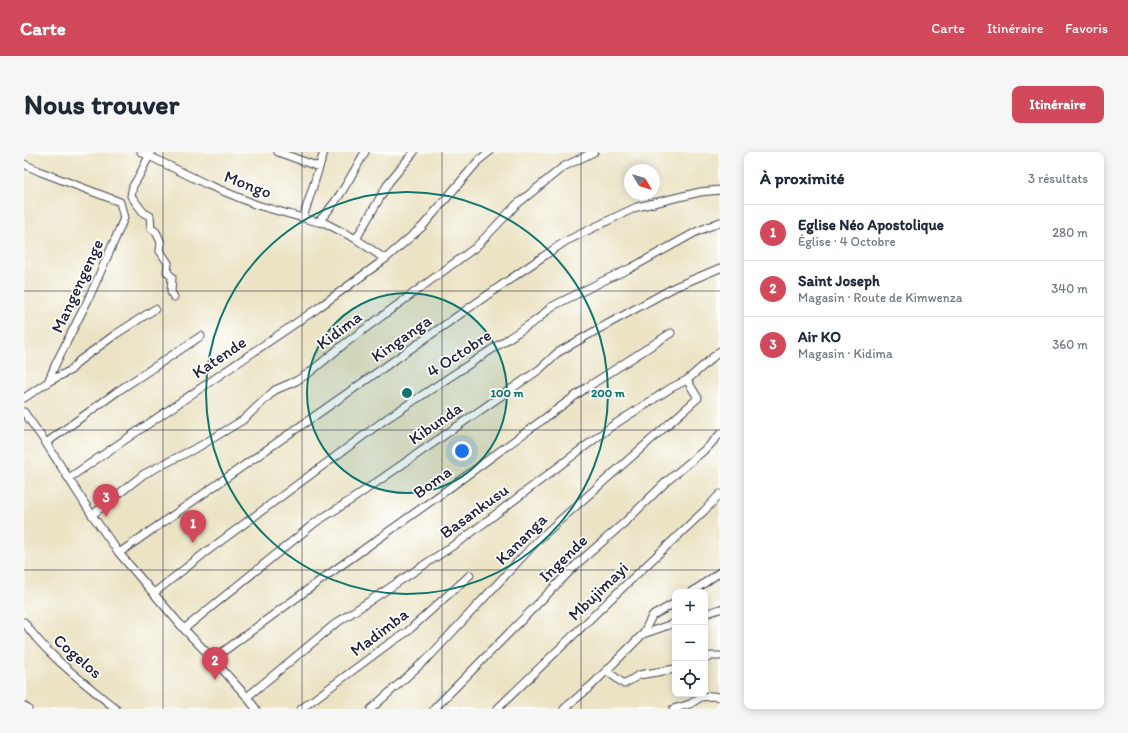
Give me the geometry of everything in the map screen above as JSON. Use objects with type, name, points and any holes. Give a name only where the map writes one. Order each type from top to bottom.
[{"type":"street","name":"Mongo","points":[[141,152],[151,154],[206,184],[257,205],[318,222]]},
{"type":"street","points":[[278,152],[319,167]]},
{"type":"street","points":[[303,218],[324,152]]},
{"type":"street","points":[[318,222],[327,214],[366,152]]},
{"type":"street","points":[[356,239],[389,182],[414,152]]},
{"type":"street","name":"Katende","points":[[69,478],[318,308],[384,258],[422,227],[479,160],[489,152]]},
{"type":"street","name":"Kidima","points":[[92,515],[144,474],[200,446],[243,420],[275,390],[296,381],[309,373],[343,345],[476,247],[516,205],[563,167],[594,152]]},
{"type":"street","points":[[151,154],[133,186],[131,196],[144,213],[150,216],[151,228],[156,232],[159,238],[161,243],[160,250],[168,263],[167,272],[172,277],[170,292],[174,297]]},
{"type":"street","name":"Mangengenge","points":[[24,164],[120,202],[124,218],[88,300],[48,382]]},
{"type":"street","name":"Kinganga","points":[[119,553],[566,241],[637,207],[700,192],[720,190]]},
{"type":"street","points":[[318,222],[325,223],[356,239],[384,258]]},
{"type":"street","name":"4 Octobre","points":[[154,593],[206,552],[386,418],[538,319],[551,307],[631,268],[696,232],[720,222]]},
{"type":"street","name":"Kibunda","points":[[184,629],[316,522],[351,500],[540,369],[557,353],[675,287],[720,268]]},
{"type":"street","points":[[24,398],[48,382],[71,370],[79,361],[116,334],[155,309]]},
{"type":"street","name":"Boma","points":[[213,659],[586,388],[671,333]]},
{"type":"street","points":[[46,443],[118,391],[200,336]]},
{"type":"street","name":"Basankusu","points":[[247,697],[336,624],[463,540],[612,426],[671,388],[687,380],[720,351]]},
{"type":"street","name":"Kananga","points":[[371,709],[431,655],[540,538],[698,398],[687,380]]},
{"type":"street","points":[[24,412],[119,553],[184,629],[213,659],[256,709]]},
{"type":"street","name":"Ingende","points":[[434,709],[578,563],[625,522],[666,482],[708,447],[720,434]]},
{"type":"street","name":"Mbujimayi","points":[[497,709],[720,494]]},
{"type":"street","points":[[696,589],[720,572]]},
{"type":"street","name":"Madimba","points":[[301,709],[387,645],[407,632],[470,575]]},
{"type":"street","points":[[564,709],[592,686],[643,634],[652,616],[672,604]]},
{"type":"street","points":[[708,613],[720,609]]},
{"type":"street","name":"Cogelos","points":[[24,622],[43,647],[116,709]]},
{"type":"street","points":[[643,634],[672,624]]},
{"type":"street","points":[[708,658],[720,656]]},
{"type":"street","points":[[607,671],[626,684],[638,675],[672,669]]},
{"type":"street","points":[[673,709],[690,704],[701,696],[720,697]]},
{"type":"street","points":[[24,706],[28,709]]},
{"type":"waterway","points":[[436,701],[444,694]]},
{"type":"place","name":"Air KO","points":[[106,517]]},
{"type":"place","name":"Eglise Néo Apostolique","points":[[193,543]]},
{"type":"place","name":"Saint Joseph","points":[[215,680]]}]
